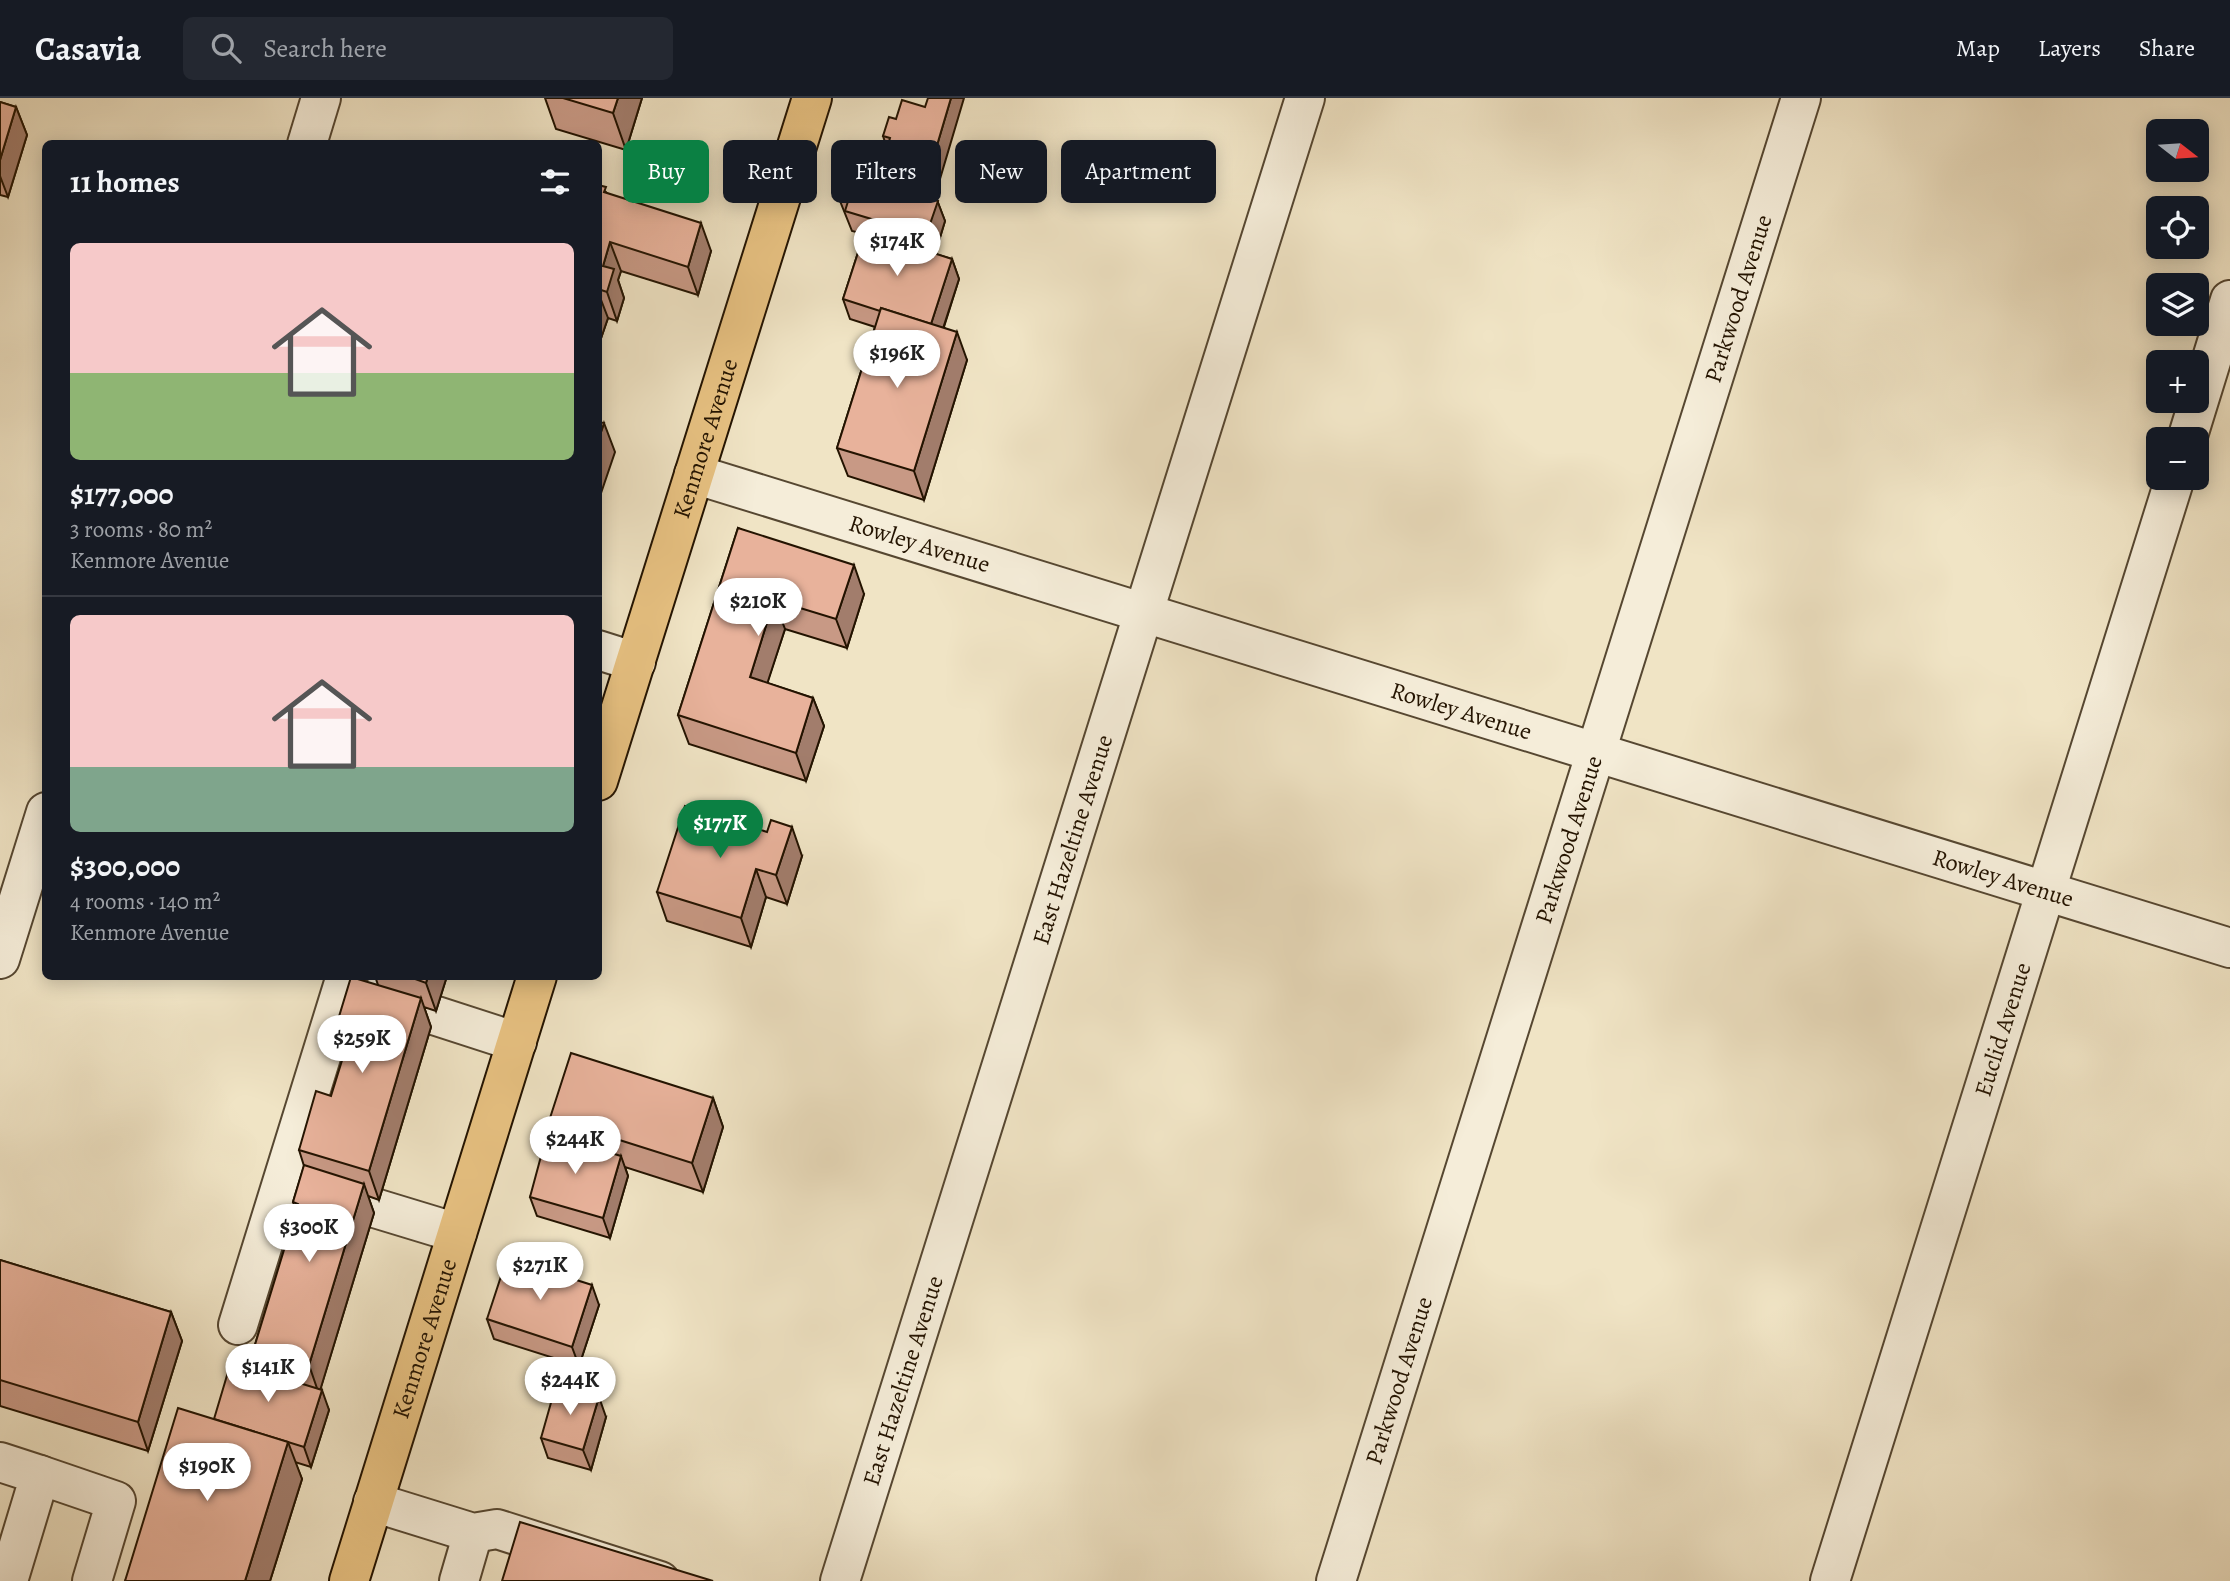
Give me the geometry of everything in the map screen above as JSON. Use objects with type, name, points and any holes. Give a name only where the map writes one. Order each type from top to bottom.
[{"type":"main road","name":"Kenmore Avenue","points":[[602,768],[812,98]]},
{"type":"main road","name":"Kenmore Avenue","points":[[349,1581],[536,980]]},
{"type":"street","points":[[308,140],[321,98]]},
{"type":"street","name":"East Hazeltine Avenue","points":[[840,1581],[1305,98]]},
{"type":"street","name":"Parkwood Avenue","points":[[1336,1581],[1801,98]]},
{"type":"street","points":[[2191,427],[2230,300]]},
{"type":"street","name":"Rowley Avenue","points":[[694,474],[2230,948]]},
{"type":"street","name":"Euclid Avenue","points":[[1830,1581],[2171,490]]},
{"type":"street","points":[[602,651],[636,662]]},
{"type":"street","points":[[0,959],[42,826]]},
{"type":"street","points":[[238,1325],[344,981],[517,1042]]},
{"type":"street","points":[[283,1180],[457,1233]]},
{"type":"street","points":[[0,1462],[116,1501],[92,1581]]},
{"type":"street","points":[[8,1581],[40,1475]]},
{"type":"street","points":[[373,1502],[473,1533],[497,1529],[660,1581]]},
{"type":"street","points":[[459,1581],[473,1533]]},
{"type":"building","points":[[563,98],[618,98],[613,113]]},
{"type":"building","points":[[928,98],[951,98],[939,140],[889,140],[883,136],[889,117],[896,119],[902,100],[925,107]]},
{"type":"building","points":[[0,102],[16,107],[0,160]]},
{"type":"building","points":[[602,186],[606,187],[604,192],[623,198],[623,203],[638,203],[701,223],[688,267],[610,242],[603,266],[614,269],[607,292],[602,290]]},
{"type":"building","points":[[848,203],[937,203],[930,224],[922,222],[918,233],[845,211]]},
{"type":"building","points":[[865,231],[952,259],[931,324],[843,299]]},
{"type":"building","points":[[881,308],[957,332],[914,471],[837,448]]},
{"type":"building","points":[[738,528],[854,565],[836,619],[774,600],[750,677],[813,698],[796,753],[678,715]]},
{"type":"building","points":[[685,806],[767,832],[771,820],[792,827],[776,875],[756,869],[741,918],[657,892]]},
{"type":"building","points":[[350,980],[361,980],[421,998],[369,1171],[299,1150],[316,1091],[331,1096],[349,1038],[334,1033]]},
{"type":"building","points":[[571,1053],[713,1098],[692,1163],[550,1118]]},
{"type":"building","points":[[547,1134],[621,1156],[603,1218],[530,1197]]},
{"type":"building","points":[[304,1165],[364,1184],[309,1365],[254,1348],[298,1204],[293,1202]]},
{"type":"building","points":[[507,1258],[592,1285],[572,1347],[487,1319]]},
{"type":"building","points":[[0,1260],[171,1312],[138,1422],[0,1380]]},
{"type":"building","points":[[231,1362],[322,1390],[304,1447],[214,1419]]},
{"type":"building","points":[[556,1385],[599,1397],[583,1450],[541,1438]]},
{"type":"building","points":[[178,1408],[288,1442],[245,1581],[125,1581]]},
{"type":"building","points":[[520,1522],[713,1581],[502,1581]]}]
